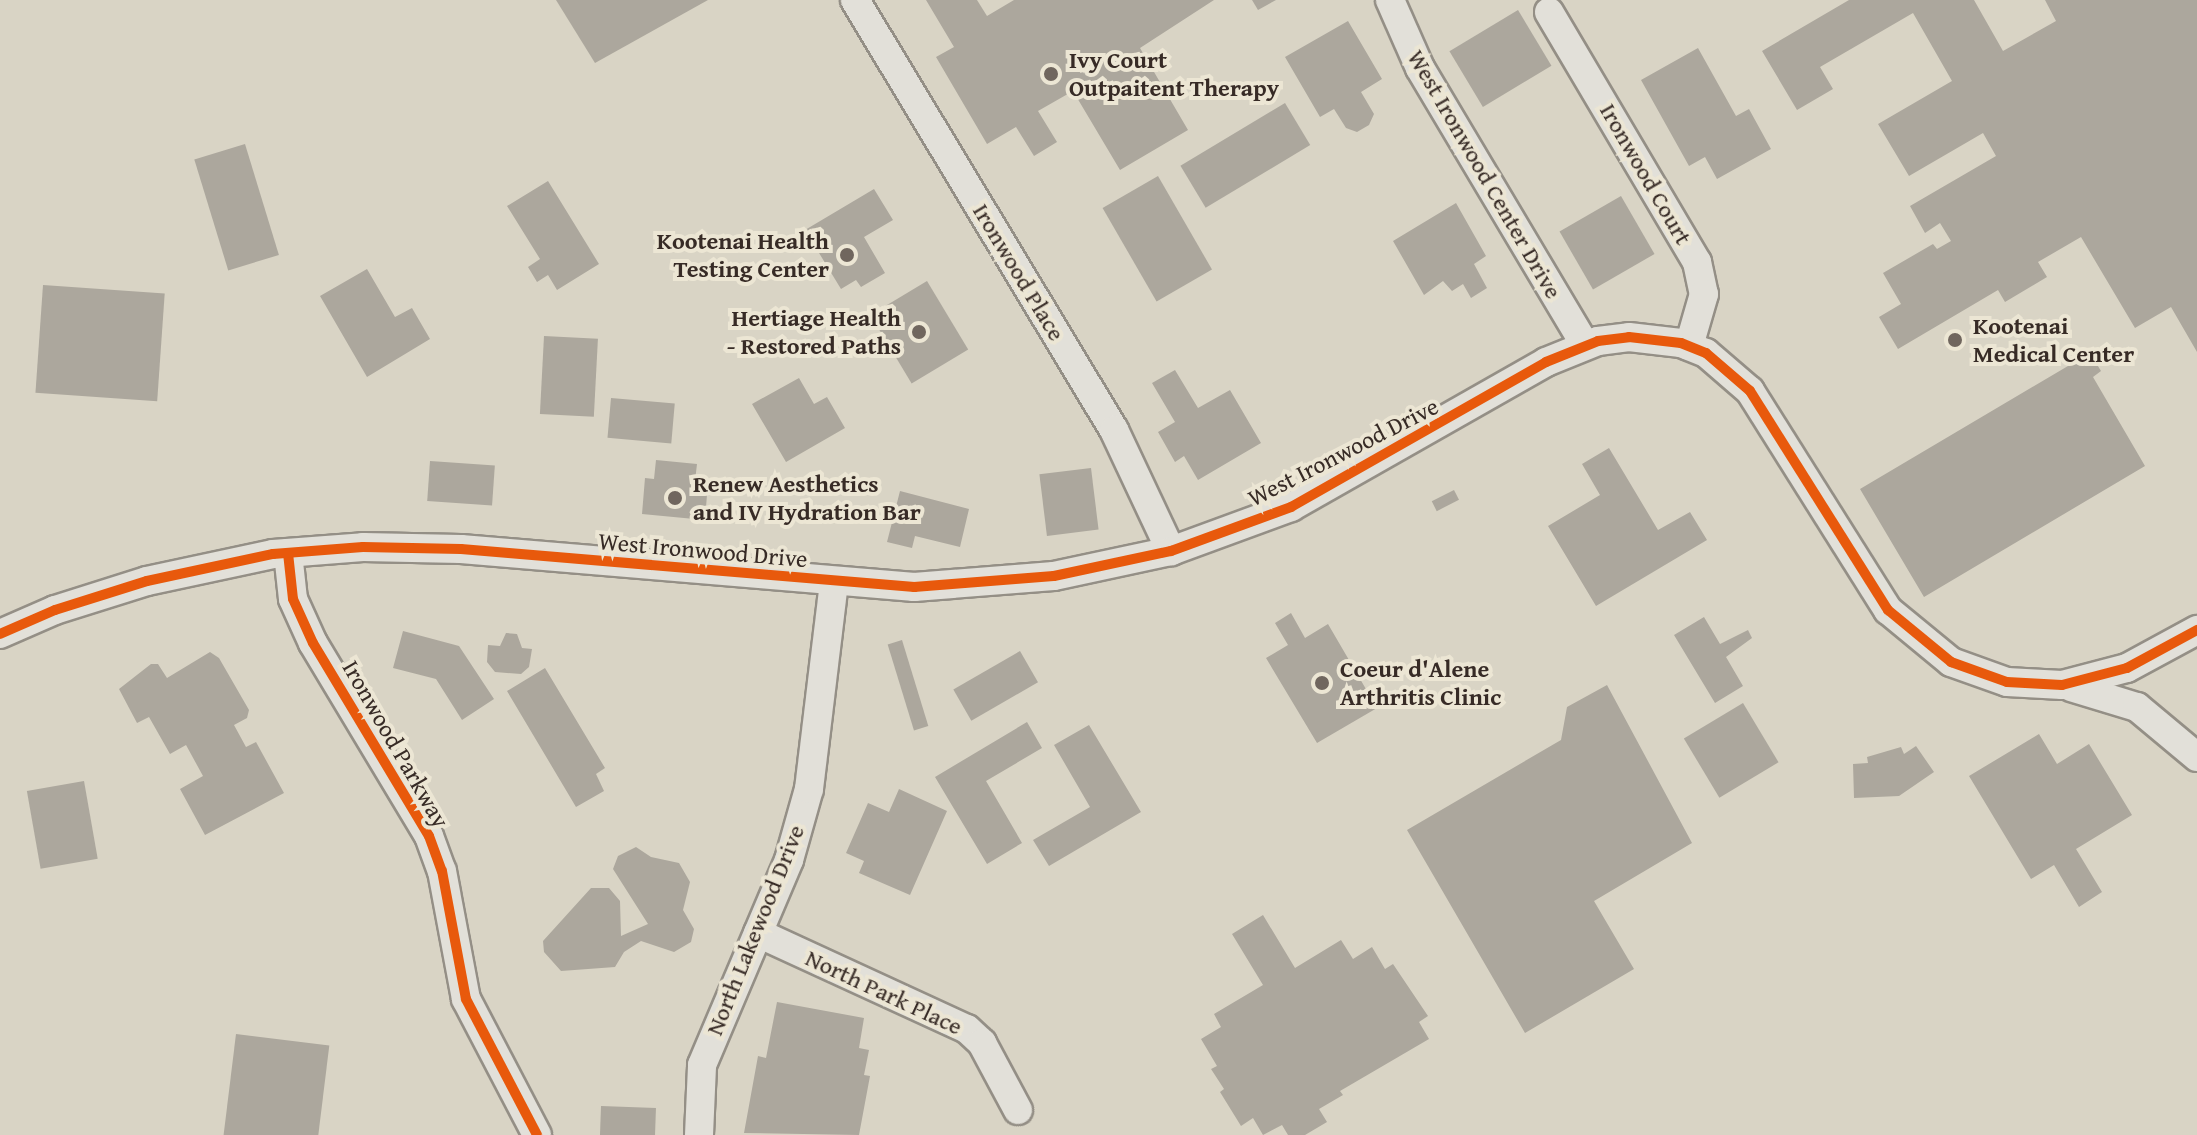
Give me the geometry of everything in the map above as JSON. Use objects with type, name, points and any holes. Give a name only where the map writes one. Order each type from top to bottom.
[{"type":"street","name":"Ironwood Place","points":[[855,0],[1114,430],[1171,551]]},
{"type":"street","name":"West Ironwood Center Drive","points":[[1390,0],[1420,68],[1585,345]]},
{"type":"street","name":"Ironwood Court","points":[[1549,12],[1697,262],[1704,294],[1689,346]]},
{"type":"street","name":"West Ironwood Drive","points":[[0,634],[55,610],[147,581],[288,553],[387,546],[461,549],[834,583],[979,584],[1054,576],[1171,551],[1291,507],[1585,345],[1629,337],[1689,346],[1706,353],[1765,408],[1872,587],[1906,629],[1951,662],[1981,675],[2032,686],[2062,685],[2127,668],[2197,630]]},
{"type":"street","name":"Ironwood Parkway","points":[[288,553],[293,599],[313,643],[429,836],[442,871],[466,999],[537,1135]]},
{"type":"street","name":"North Lakewood Drive","points":[[699,1135],[702,1065],[789,860],[809,789],[834,583]]},
{"type":"street","points":[[2062,685],[2137,707],[2197,757]]},
{"type":"street","name":"North Park Place","points":[[758,933],[967,1029],[982,1043],[1018,1110]]},
{"type":"building","points":[[556,0],[708,0],[595,63]]},
{"type":"building","name":"Ivy Court Outpaitent Therapy","points":[[926,0],[977,0],[987,16],[1014,0],[1214,0],[1140,48],[1188,130],[1120,170],[1073,91],[1038,111],[1057,142],[1034,156],[1016,127],[987,144],[936,57],[954,47]]},
{"type":"building","points":[[1252,0],[1276,0],[1258,10]]},
{"type":"building","points":[[1849,0],[1974,0],[2003,51],[2056,21],[2045,0],[2197,0],[2197,352],[2171,307],[2135,328],[2081,237],[2038,262],[2047,277],[2005,302],[1998,290],[1898,349],[1879,317],[1901,304],[1883,273],[1933,244],[1937,249],[1951,241],[1940,223],[1925,233],[1910,206],[1996,156],[1983,133],[1909,176],[1878,124],[1952,81],[1913,13],[1820,67],[1833,89],[1797,110],[1762,51]]},
{"type":"building","points":[[1518,10],[1551,66],[1483,107],[1449,51]]},
{"type":"building","points":[[1348,21],[1382,79],[1361,92],[1374,114],[1369,125],[1357,132],[1346,128],[1334,109],[1320,117],[1285,57]]},
{"type":"building","points":[[1698,48],[1736,116],[1749,109],[1771,149],[1717,179],[1705,157],[1689,166],[1641,80]]},
{"type":"building","points":[[1285,103],[1310,145],[1206,208],[1180,166]]},
{"type":"building","points":[[245,144],[279,255],[228,270],[194,159]]},
{"type":"building","points":[[1158,176],[1212,270],[1157,302],[1103,208]]},
{"type":"building","points":[[548,181],[599,264],[557,290],[548,275],[537,282],[528,267],[540,259],[507,206]]},
{"type":"building","name":"Kootenai Health Testing Center","points":[[874,189],[893,220],[864,237],[885,273],[861,287],[856,280],[841,289],[805,230]]},
{"type":"building","points":[[1621,196],[1654,254],[1593,290],[1560,232]]},
{"type":"building","points":[[1456,203],[1486,256],[1474,264],[1487,288],[1471,298],[1463,284],[1452,291],[1443,281],[1424,295],[1393,241]]},
{"type":"building","points":[[367,269],[395,317],[412,308],[430,339],[367,377],[320,296]]},
{"type":"building","name":"Hertiage Health - Restored Paths","points":[[927,281],[968,350],[912,384],[870,315]]},
{"type":"building","points":[[43,285],[165,294],[157,401],[35,393]]},
{"type":"building","points":[[544,336],[598,339],[594,417],[540,414]]},
{"type":"building","points":[[2090,353],[2101,371],[2093,377],[2145,466],[1924,597],[1860,489]]},
{"type":"building","points":[[1175,370],[1198,408],[1230,390],[1261,443],[1198,480],[1184,456],[1175,462],[1158,432],[1175,422],[1152,383]]},
{"type":"building","points":[[799,378],[814,404],[827,397],[845,428],[786,462],[752,404]]},
{"type":"building","points":[[611,398],[675,404],[671,443],[608,438]]},
{"type":"building","points":[[1609,448],[1658,530],[1690,512],[1707,540],[1596,606],[1548,526],[1600,495],[1582,464]]},
{"type":"building","name":"Renew Aesthetics and IV Hydration Bar","points":[[656,460],[697,464],[695,481],[708,482],[705,520],[642,514],[645,478],[654,479]]},
{"type":"building","points":[[430,461],[495,466],[492,505],[427,501]]},
{"type":"building","points":[[1091,468],[1099,530],[1047,536],[1039,474]]},
{"type":"building","points":[[1454,490],[1459,500],[1437,511],[1432,501]]},
{"type":"building","points":[[900,491],[969,509],[960,547],[915,536],[912,548],[887,542]]},
{"type":"building","name":"Coeur d'Alene Arthritis Clinic","points":[[1291,613],[1305,638],[1328,624],[1377,708],[1317,743],[1266,658],[1288,645],[1275,623]]},
{"type":"building","points":[[1704,617],[1720,644],[1748,630],[1752,638],[1726,657],[1743,686],[1715,703],[1674,635]]},
{"type":"building","points":[[403,631],[459,646],[494,699],[462,720],[436,679],[393,668]]},
{"type":"building","points":[[506,633],[517,634],[522,648],[532,649],[529,667],[521,674],[495,672],[487,662],[488,645],[500,646]]},
{"type":"building","points":[[902,640],[928,726],[914,730],[888,644]]},
{"type":"building","points":[[1020,651],[1038,682],[971,721],[953,690]]},
{"type":"building","points":[[210,652],[219,658],[249,710],[247,718],[234,725],[246,747],[256,742],[284,793],[205,835],[180,789],[203,776],[186,745],[170,754],[149,717],[137,723],[119,689],[151,664],[158,664],[167,678]]},
{"type":"building","points":[[545,668],[605,768],[596,774],[604,791],[576,807],[507,691]]},
{"type":"building","points":[[1607,685],[1692,843],[1594,901],[1634,969],[1525,1033],[1407,830],[1561,740],[1567,707]]},
{"type":"building","points":[[1743,703],[1779,762],[1719,798],[1684,739]]},
{"type":"building","points":[[1027,722],[1042,748],[986,781],[1022,843],[987,864],[935,777]]},
{"type":"building","points":[[1089,725],[1141,812],[1049,866],[1033,840],[1090,807],[1054,745]]},
{"type":"building","points":[[2039,734],[2057,764],[2089,744],[2132,815],[2076,849],[2102,892],[2079,907],[2054,865],[2031,879],[1969,776]]},
{"type":"building","points":[[1916,746],[1934,772],[1899,796],[1854,798],[1853,764],[1868,763],[1867,757],[1901,747],[1904,754]]},
{"type":"building","points":[[84,781],[98,859],[41,869],[27,791]]},
{"type":"building","points":[[899,789],[947,811],[910,895],[859,873],[864,861],[846,853],[868,803],[889,812]]},
{"type":"building","points":[[636,847],[651,857],[679,863],[690,882],[683,910],[694,929],[691,942],[674,952],[641,941],[624,952],[615,967],[561,971],[544,952],[543,941],[591,888],[609,888],[620,901],[621,936],[648,924],[613,869],[618,856]]},
{"type":"building","points":[[1263,915],[1295,968],[1341,940],[1353,959],[1372,947],[1385,969],[1393,964],[1428,1016],[1419,1022],[1429,1039],[1340,1091],[1343,1095],[1319,1109],[1327,1122],[1305,1135],[1288,1135],[1282,1125],[1263,1135],[1253,1118],[1241,1126],[1220,1092],[1224,1089],[1211,1069],[1217,1066],[1201,1039],[1221,1027],[1214,1014],[1263,985],[1232,934]]},
{"type":"building","points":[[777,1002],[864,1018],[859,1048],[869,1050],[864,1075],[870,1076],[859,1135],[744,1133],[758,1056],[766,1058]]},
{"type":"building","points":[[236,1034],[329,1045],[318,1135],[224,1135]]},
{"type":"building","points":[[601,1106],[656,1108],[655,1135],[600,1135]]},
{"type":"cycle path","points":[[0,634],[55,610],[147,581],[273,554],[363,547],[461,549],[914,587],[1054,576],[1171,551],[1291,507],[1546,362],[1598,341],[1629,337],[1681,343],[1706,353],[1750,391],[1888,610],[1951,662],[2007,682],[2062,685],[2127,668],[2197,630]]},
{"type":"cycle path","points":[[288,553],[293,599],[313,643],[429,836],[442,871],[466,999],[537,1135]]},
{"type":"place","name":"Ivy Court Outpaitent Therapy","points":[[1051,74]]},
{"type":"place","name":"Kootenai Health Testing Center","points":[[847,255]]},
{"type":"place","name":"Hertiage Health - Restored Paths","points":[[919,332]]},
{"type":"place","name":"Kootenai Medical Center","points":[[1955,340]]},
{"type":"place","name":"Renew Aesthetics and IV Hydration Bar","points":[[675,498]]},
{"type":"place","name":"Coeur d'Alene Arthritis Clinic","points":[[1322,683]]}]
